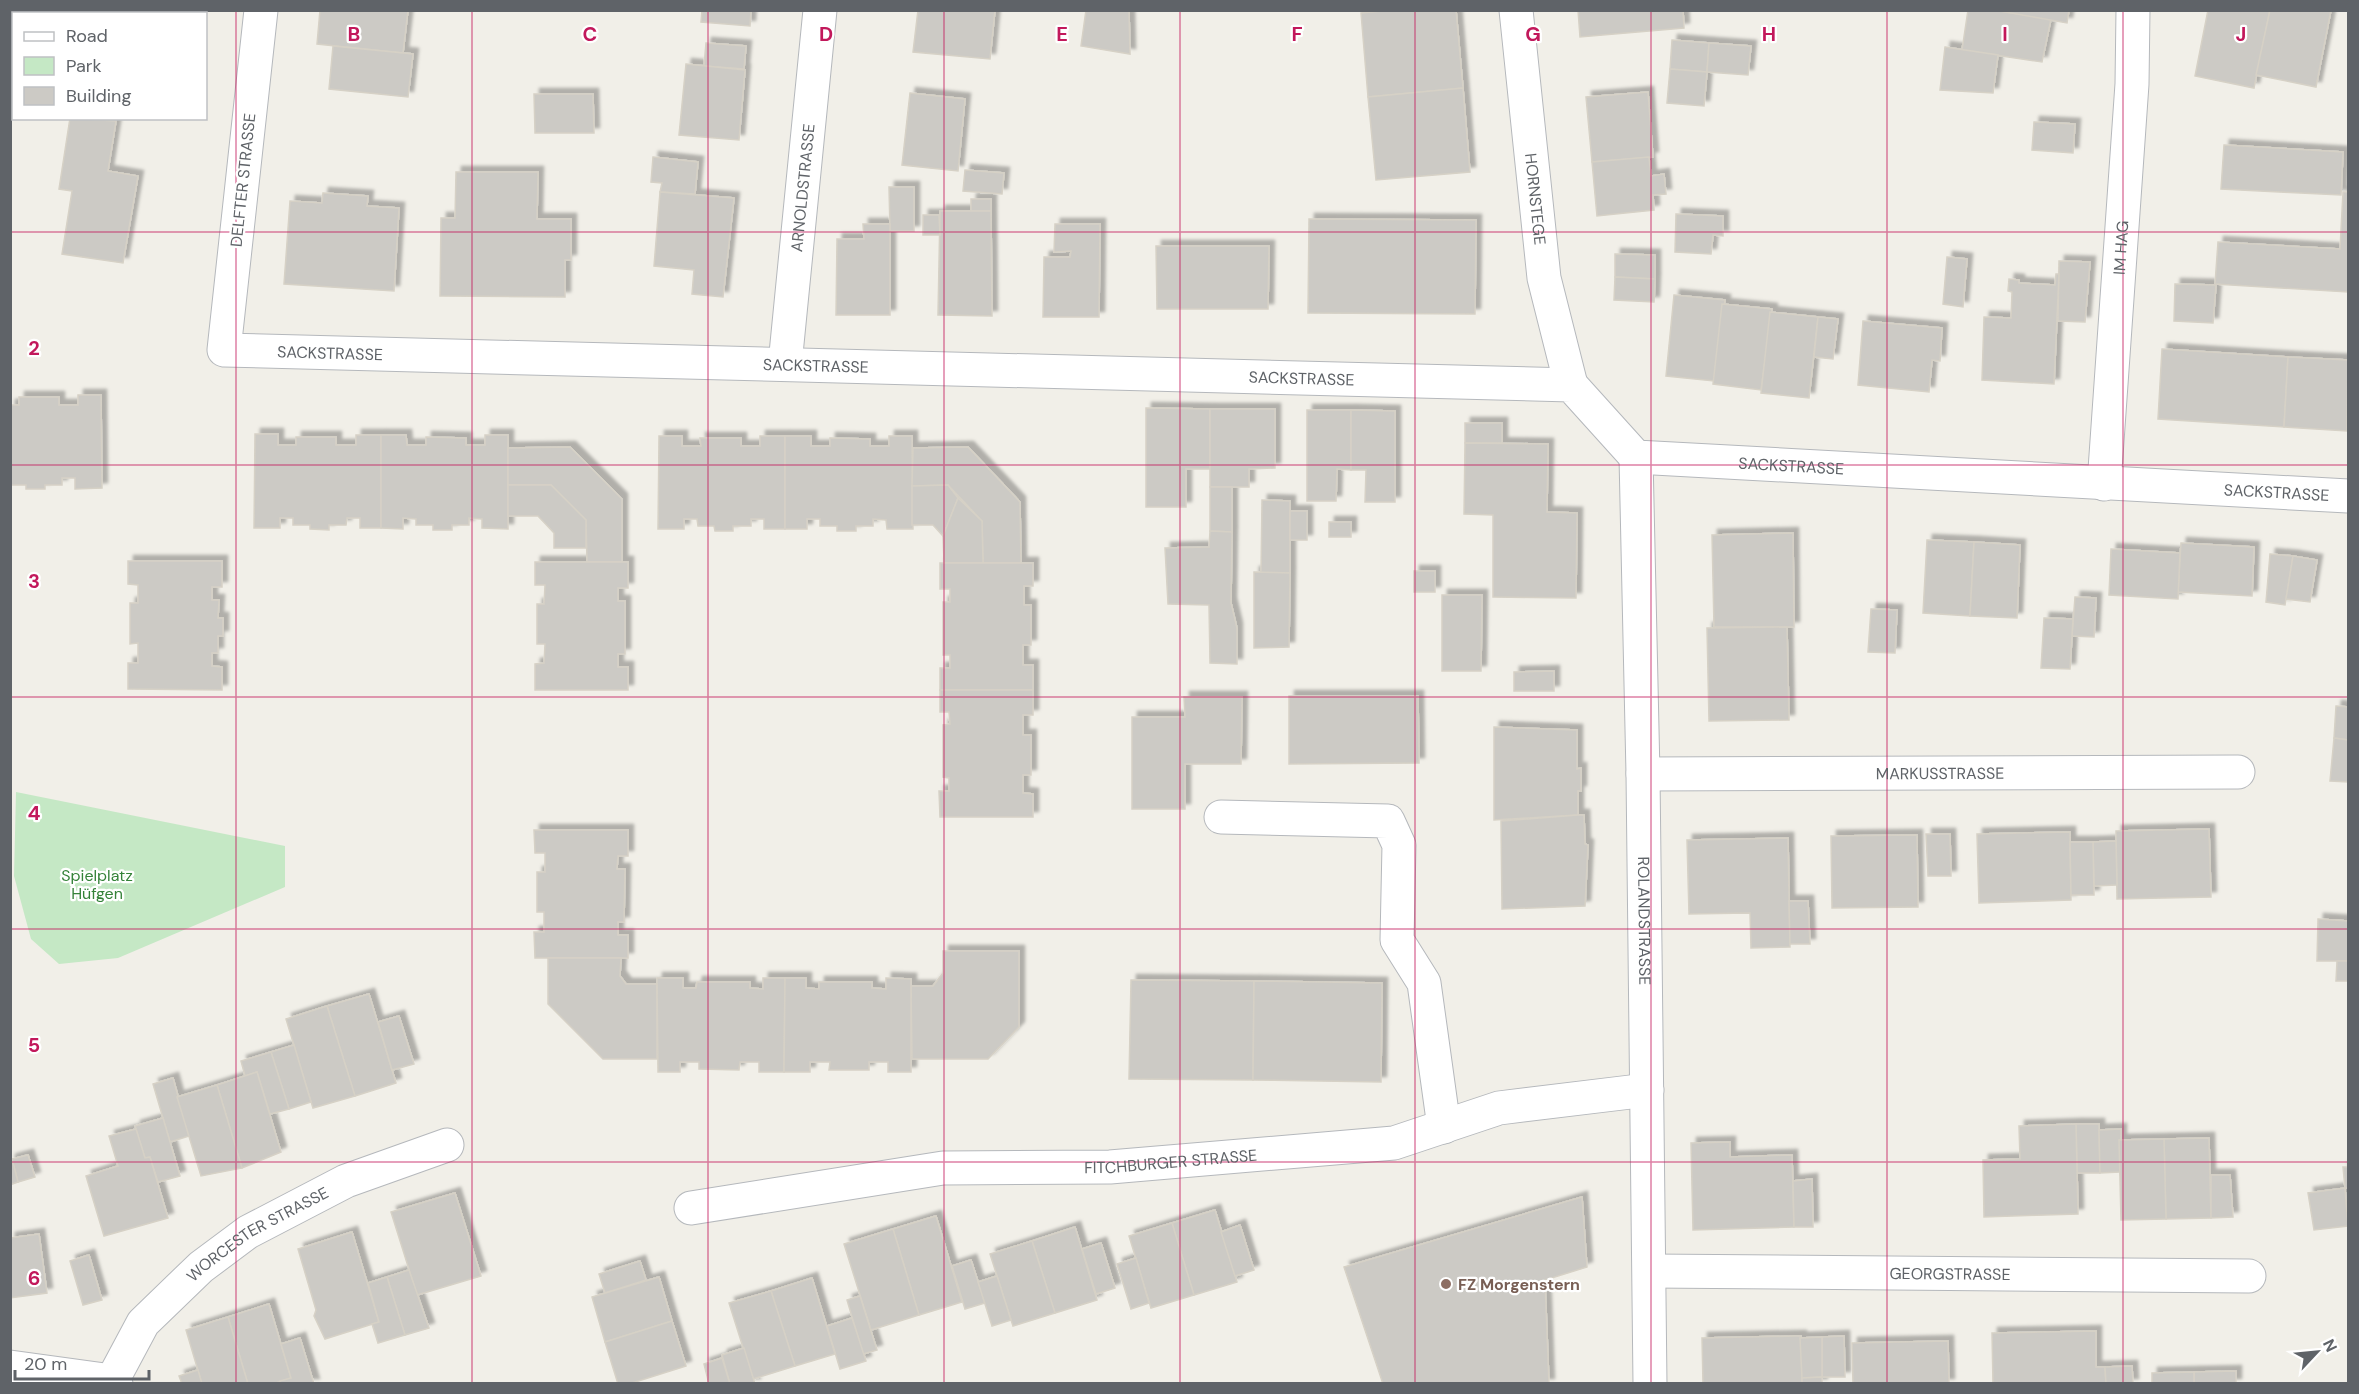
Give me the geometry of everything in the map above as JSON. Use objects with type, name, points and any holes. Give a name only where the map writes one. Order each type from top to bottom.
[{"type":"street","name":"DELFTER STRASSE","points":[[224,350],[261,10]]},
{"type":"street","name":"ARNOLDSTRASSE","points":[[785,364],[820,10]]},
{"type":"street","name":"HORNSTEGE","points":[[1516,10],[1544,278],[1571,385]]},
{"type":"street","name":"IM HAG","points":[[2104,484],[2132,84],[2133,10]]},
{"type":"street","name":"SACKSTRASSE","points":[[224,350],[1571,385]]},
{"type":"street","points":[[1571,385],[1636,457]]},
{"type":"street","name":"SACKSTRASSE","points":[[1636,457],[2349,496]]},
{"type":"street","name":"ROLANDSTRASSE","points":[[1636,457],[1643,774],[1650,1383]]},
{"type":"street","name":"MARKUSSTRASSE","points":[[1643,774],[2238,772]]},
{"type":"street","points":[[1221,817],[1388,821],[1399,846],[1397,940],[1424,983],[1444,1126]]},
{"type":"street","name":"FITCHBURGER STRASSE","points":[[691,1208],[943,1168],[1110,1167],[1394,1143],[1499,1108],[1647,1090]]},
{"type":"street","name":"WORCESTER STRASSE","points":[[10,1367],[114,1382],[143,1323],[201,1267],[248,1232],[346,1181],[447,1145]]},
{"type":"street","name":"GEORGSTRASSE","points":[[1650,1270],[2249,1276]]},
{"type":"green space","name":"Spielplatz Hüfgen","points":[[16,792],[285,846],[285,887],[118,958],[59,964],[31,939],[14,876]]},
{"type":"building","points":[[10,10],[50,10],[50,12],[12,12],[12,36],[10,35]]},
{"type":"building","points":[[320,10],[408,10],[403,53],[317,44]]},
{"type":"building","points":[[702,10],[751,10],[750,26],[701,22]]},
{"type":"building","points":[[918,10],[995,10],[990,59],[913,52]]},
{"type":"building","points":[[1086,10],[1129,10],[1130,54],[1081,46]]},
{"type":"building","points":[[1393,10],[1456,10],[1463,88],[1368,97],[1361,13]]},
{"type":"building","points":[[1578,10],[1683,10],[1684,28],[1580,37]]},
{"type":"building","points":[[1968,10],[1994,10],[2051,19],[2042,62],[1962,50]]},
{"type":"building","points":[[1994,10],[2069,10],[2067,23]]},
{"type":"building","points":[[2208,10],[2270,10],[2254,88],[2195,76]]},
{"type":"building","points":[[2270,10],[2331,10],[2316,87],[2256,75]]},
{"type":"building","points":[[1672,40],[1709,43],[1707,72],[1670,69]]},
{"type":"building","points":[[706,43],[746,46],[744,69],[704,66]]},
{"type":"building","points":[[1709,43],[1751,46],[1748,75],[1707,72]]},
{"type":"building","points":[[333,46],[413,54],[408,97],[329,89]]},
{"type":"building","points":[[1945,47],[1998,55],[1993,93],[1940,90]]},
{"type":"building","points":[[686,64],[745,70],[739,140],[679,135]]},
{"type":"building","points":[[1670,69],[1707,72],[1704,106],[1667,103]]},
{"type":"building","points":[[1463,88],[1470,172],[1376,180],[1368,97]]},
{"type":"building","points":[[1648,92],[1653,157],[1592,162],[1586,97]]},
{"type":"building","points":[[910,93],[965,99],[958,171],[902,165]]},
{"type":"building","points":[[534,94],[593,94],[594,133],[535,133]]},
{"type":"building","points":[[70,120],[116,121],[108,171],[138,176],[123,263],[62,254],[72,191],[59,189]]},
{"type":"building","points":[[2034,122],[2075,124],[2073,153],[2032,150]]},
{"type":"building","points":[[2224,145],[2343,152],[2341,195],[2221,189]]},
{"type":"building","points":[[653,157],[698,162],[695,194],[660,192],[662,183],[651,182]]},
{"type":"building","points":[[1649,157],[1651,176],[1664,174],[1666,194],[1653,195],[1654,210],[1597,216],[1592,162]]},
{"type":"building","points":[[965,170],[1004,173],[1002,194],[963,191]]},
{"type":"building","points":[[456,172],[538,172],[537,219],[571,219],[571,260],[565,260],[565,297],[440,296],[441,218],[455,218]]},
{"type":"building","points":[[889,187],[914,187],[914,231],[890,231]]},
{"type":"building","points":[[660,192],[734,198],[723,297],[692,294],[694,270],[654,266]]},
{"type":"building","points":[[2343,192],[2348,192],[2348,292],[2215,284],[2218,242],[2340,249]]},
{"type":"building","points":[[323,193],[368,196],[367,206],[399,208],[394,291],[284,284],[290,201],[322,203]]},
{"type":"building","points":[[971,199],[991,199],[991,211],[971,211]]},
{"type":"building","points":[[940,211],[991,211],[992,316],[938,315]]},
{"type":"building","points":[[1676,214],[1723,216],[1723,236],[1713,235],[1711,254],[1675,252]]},
{"type":"building","points":[[923,215],[939,215],[940,235],[923,235]]},
{"type":"building","points":[[1309,219],[1476,220],[1475,314],[1308,313]]},
{"type":"building","points":[[863,224],[890,224],[890,315],[836,315],[837,239],[864,239]]},
{"type":"building","points":[[1055,224],[1100,224],[1099,317],[1043,317],[1044,257],[1070,257],[1071,251],[1054,252]]},
{"type":"building","points":[[1156,246],[1269,246],[1268,309],[1157,309]]},
{"type":"building","points":[[1615,254],[1655,255],[1655,279],[1615,277]]},
{"type":"building","points":[[1947,257],[1967,259],[1963,307],[1943,304]]},
{"type":"building","points":[[2059,261],[2090,262],[2085,322],[2058,321]]},
{"type":"building","points":[[2056,274],[2059,274],[2054,384],[1982,380],[1984,317],[2011,318],[2012,292],[2008,291],[2009,279],[2019,280],[2019,283],[2055,285]]},
{"type":"building","points":[[1615,277],[1655,279],[1654,302],[1614,300]]},
{"type":"building","points":[[2175,284],[2216,285],[2213,323],[2174,321]]},
{"type":"building","points":[[1674,295],[1725,300],[1714,381],[1666,376]]},
{"type":"building","points":[[1722,304],[1772,309],[1761,390],[1713,384]]},
{"type":"building","points":[[1770,312],[1818,317],[1809,398],[1761,393]]},
{"type":"building","points":[[1818,317],[1838,319],[1833,359],[1814,357]]},
{"type":"building","points":[[1863,321],[1942,328],[1940,361],[1932,360],[1929,392],[1858,385]]},
{"type":"building","points":[[2162,349],[2288,357],[2284,427],[2158,419]]},
{"type":"building","points":[[2288,357],[2348,360],[2347,431],[2284,427]]},
{"type":"building","points":[[78,395],[101,395],[102,488],[75,489],[75,478],[62,478],[62,485],[45,485],[45,489],[26,489],[26,485],[10,485],[10,405],[19,405],[19,397],[59,397],[59,405],[78,405]]},
{"type":"building","points":[[1146,408],[1210,409],[1210,469],[1186,469],[1186,507],[1146,507]]},
{"type":"building","points":[[1210,409],[1275,409],[1275,468],[1249,469],[1249,487],[1210,487]]},
{"type":"building","points":[[1307,410],[1351,410],[1351,470],[1337,469],[1336,501],[1307,501]]},
{"type":"building","points":[[1351,410],[1395,411],[1395,502],[1365,502],[1366,470],[1351,470]]},
{"type":"building","points":[[1465,423],[1502,423],[1502,443],[1465,443]]},
{"type":"building","points":[[255,434],[278,434],[278,445],[296,445],[296,437],[336,437],[336,445],[356,445],[356,435],[381,435],[381,528],[360,528],[360,518],[347,518],[346,525],[329,525],[329,530],[310,529],[310,525],[293,525],[293,518],[280,518],[280,528],[254,528]]},
{"type":"building","points":[[381,435],[406,435],[407,445],[426,445],[426,437],[466,438],[466,445],[485,445],[485,435],[508,435],[508,529],[482,528],[482,519],[469,518],[469,525],[452,525],[452,530],[433,530],[433,525],[416,525],[416,519],[403,518],[403,529],[381,528]]},
{"type":"building","points":[[659,436],[682,436],[682,446],[701,446],[700,438],[741,438],[741,446],[760,446],[760,436],[785,436],[785,529],[764,529],[764,519],[751,519],[751,526],[733,526],[733,531],[715,531],[714,526],[698,526],[697,519],[684,519],[684,529],[658,529]]},
{"type":"building","points":[[785,436],[811,436],[811,446],[830,446],[830,438],[870,439],[870,446],[889,446],[889,436],[912,436],[913,529],[887,529],[886,520],[873,519],[873,526],[856,526],[856,531],[837,531],[837,526],[820,526],[820,519],[807,519],[807,529],[785,529]]},
{"type":"building","points":[[1465,443],[1548,444],[1547,512],[1577,513],[1576,598],[1493,597],[1493,515],[1464,514]]},
{"type":"building","points":[[570,447],[622,499],[622,562],[587,562],[586,520],[551,485],[508,485],[508,448]]},
{"type":"building","points":[[968,447],[1020,502],[1021,563],[983,563],[982,521],[948,485],[912,486],[913,448]]},
{"type":"building","points":[[508,485],[551,485],[586,520],[586,548],[554,548],[554,533],[538,516],[508,516]]},
{"type":"building","points":[[948,485],[958,498],[943,536],[933,525],[912,525],[912,486]]},
{"type":"building","points":[[1210,487],[1232,487],[1232,532],[1210,531]]},
{"type":"building","points":[[958,498],[982,521],[983,563],[944,563],[943,536]]},
{"type":"building","points":[[1262,500],[1290,501],[1290,573],[1261,574]]},
{"type":"building","points":[[1290,511],[1307,511],[1307,540],[1290,540]]},
{"type":"building","points":[[1329,522],[1351,522],[1351,537],[1329,537]]},
{"type":"building","points":[[1210,531],[1232,532],[1231,603],[1237,628],[1237,664],[1210,663],[1209,605],[1168,604],[1165,548],[1209,547]]},
{"type":"building","points":[[1793,533],[1794,627],[1714,627],[1712,535]]},
{"type":"building","points":[[1927,540],[1974,542],[1970,616],[1923,613]]},
{"type":"building","points":[[1974,542],[2020,545],[2017,618],[1970,616]]},
{"type":"building","points":[[2181,543],[2254,547],[2252,596],[2178,592]]},
{"type":"building","points":[[2111,549],[2180,553],[2178,599],[2109,595]]},
{"type":"building","points":[[2270,554],[2293,556],[2285,605],[2266,602]]},
{"type":"building","points":[[2293,556],[2317,560],[2310,602],[2286,599]]},
{"type":"building","points":[[128,561],[222,561],[222,587],[212,587],[212,600],[219,600],[218,618],[223,618],[223,636],[218,636],[218,653],[212,653],[212,666],[222,667],[222,690],[128,689],[128,663],[138,663],[138,643],[130,644],[130,603],[138,603],[138,585],[128,584]]},
{"type":"building","points":[[535,562],[628,562],[628,588],[618,588],[618,601],[625,601],[625,654],[618,654],[618,667],[628,667],[628,690],[535,690],[535,664],[544,663],[545,644],[537,644],[537,604],[544,604],[545,585],[535,585]]},
{"type":"building","points":[[940,563],[1033,563],[1033,586],[1024,586],[1024,605],[1031,605],[1031,645],[1023,645],[1023,665],[1033,665],[1033,690],[940,690],[940,668],[950,668],[950,655],[943,655],[943,602],[950,602],[950,589],[940,589]]},
{"type":"building","points":[[1414,571],[1435,571],[1435,592],[1414,592]]},
{"type":"building","points":[[1254,572],[1290,573],[1289,647],[1254,648]]},
{"type":"building","points":[[1442,595],[1482,595],[1481,671],[1442,671]]},
{"type":"building","points":[[2075,597],[2096,598],[2094,637],[2072,636]]},
{"type":"building","points":[[1871,609],[1897,610],[1895,653],[1868,652]]},
{"type":"building","points":[[2044,618],[2073,619],[2070,669],[2041,668]]},
{"type":"building","points":[[1787,627],[1789,720],[1709,721],[1707,628]]},
{"type":"building","points":[[1554,671],[1554,691],[1514,691],[1514,672]]},
{"type":"building","points":[[940,690],[1033,690],[1033,715],[1023,715],[1023,735],[1031,735],[1031,775],[1023,775],[1023,793],[1033,794],[1033,817],[940,817],[939,791],[949,791],[949,778],[943,777],[943,725],[950,724],[949,712],[940,712]]},
{"type":"building","points":[[1289,696],[1418,696],[1419,763],[1289,764]]},
{"type":"building","points":[[1184,697],[1242,697],[1241,764],[1185,764],[1185,809],[1132,809],[1132,717],[1185,717]]},
{"type":"building","points":[[2336,706],[2348,707],[2348,740],[2334,738]]},
{"type":"building","points":[[1494,727],[1577,730],[1577,769],[1581,768],[1578,815],[1494,820]]},
{"type":"building","points":[[2334,738],[2348,740],[2348,782],[2330,781]]},
{"type":"building","points":[[1584,815],[1585,844],[1588,845],[1585,906],[1502,909],[1501,821]]},
{"type":"building","points":[[2209,829],[2211,897],[2117,899],[2116,831]]},
{"type":"building","points":[[534,830],[628,830],[628,856],[618,856],[617,869],[625,869],[624,922],[618,922],[618,935],[628,935],[628,958],[535,958],[534,932],[544,932],[544,912],[537,912],[537,872],[545,872],[545,853],[535,853]]},
{"type":"building","points":[[2070,832],[2071,900],[1979,903],[1977,834]]},
{"type":"building","points":[[1926,834],[1950,834],[1951,876],[1928,876]]},
{"type":"building","points":[[1917,835],[1918,907],[1832,908],[1831,836]]},
{"type":"building","points":[[1788,838],[1790,947],[1751,948],[1750,913],[1689,914],[1687,840]]},
{"type":"building","points":[[2116,841],[2117,885],[2094,886],[2093,842]]},
{"type":"building","points":[[2070,842],[2093,842],[2094,895],[2071,895]]},
{"type":"building","points":[[1789,901],[1808,901],[1810,944],[1790,944]]},
{"type":"building","points":[[2318,919],[2348,921],[2348,961],[2317,961]]},
{"type":"building","points":[[943,951],[1019,951],[1019,1027],[988,1059],[912,1059],[911,986],[933,986],[943,973]]},
{"type":"building","points":[[548,958],[621,958],[620,976],[626,984],[657,984],[657,1059],[603,1059],[548,1004]]},
{"type":"building","points":[[2337,961],[2348,961],[2348,981],[2336,981]]},
{"type":"building","points":[[657,978],[683,978],[683,988],[696,988],[697,982],[750,982],[750,988],[763,989],[763,978],[785,978],[784,1072],[759,1072],[759,1062],[740,1062],[739,1070],[699,1069],[699,1062],[680,1062],[680,1072],[658,1072]]},
{"type":"building","points":[[785,978],[806,978],[806,988],[819,989],[819,982],[872,982],[872,988],[886,989],[886,978],[911,979],[911,1072],[888,1072],[888,1062],[869,1062],[869,1070],[829,1070],[830,1062],[810,1062],[810,1072],[784,1072]]},
{"type":"building","points":[[1131,980],[1254,981],[1253,1080],[1129,1079]]},
{"type":"building","points":[[1254,981],[1382,983],[1381,1082],[1253,1080]]},
{"type":"building","points":[[369,994],[396,1083],[355,1096],[327,1006]]},
{"type":"building","points":[[327,1006],[355,1096],[313,1108],[286,1019]]},
{"type":"building","points":[[399,1016],[414,1064],[392,1070],[378,1022]]},
{"type":"building","points":[[294,1045],[311,1102],[289,1109],[271,1052]]},
{"type":"building","points":[[271,1052],[289,1109],[270,1114],[257,1072],[245,1076],[241,1061]]},
{"type":"building","points":[[257,1072],[281,1152],[242,1168],[217,1085]]},
{"type":"building","points":[[173,1078],[189,1136],[170,1142],[153,1084]]},
{"type":"building","points":[[217,1085],[242,1168],[201,1176],[177,1097]]},
{"type":"building","points":[[163,1118],[180,1176],[158,1182],[150,1157],[145,1158],[135,1126]]},
{"type":"building","points":[[2076,1124],[2099,1124],[2100,1173],[2077,1173]]},
{"type":"building","points":[[2076,1124],[2078,1214],[1984,1217],[1983,1160],[2020,1159],[2019,1126]]},
{"type":"building","points":[[136,1129],[145,1158],[150,1157],[168,1218],[104,1236],[86,1176],[118,1166],[109,1136]]},
{"type":"building","points":[[2121,1129],[2120,1172],[2100,1173],[2099,1130]]},
{"type":"building","points":[[2209,1138],[2211,1218],[2166,1219],[2164,1139]]},
{"type":"building","points":[[2164,1139],[2166,1219],[2121,1220],[2119,1140]]},
{"type":"building","points":[[1730,1142],[1730,1157],[1792,1155],[1794,1227],[1693,1230],[1691,1143]]},
{"type":"building","points":[[28,1155],[35,1177],[18,1182],[12,1159]]},
{"type":"building","points":[[12,1159],[18,1182],[10,1185],[10,1160]]},
{"type":"building","points":[[2343,1167],[2348,1167],[2348,1188],[2345,1188]]},
{"type":"building","points":[[2211,1175],[2230,1175],[2233,1217],[2211,1218]]},
{"type":"building","points":[[1812,1179],[1813,1227],[1794,1227],[1793,1181]]},
{"type":"building","points":[[2345,1188],[2348,1226],[2314,1230],[2308,1193]]},
{"type":"building","points":[[455,1193],[481,1276],[417,1295],[391,1212]]},
{"type":"building","points":[[1582,1197],[1587,1267],[1545,1280],[1549,1384],[1383,1384],[1344,1267]]},
{"type":"building","points":[[1215,1210],[1237,1282],[1194,1295],[1172,1223]]},
{"type":"building","points":[[936,1216],[962,1302],[919,1315],[893,1229]]},
{"type":"building","points":[[1172,1223],[1194,1295],[1151,1308],[1129,1236]]},
{"type":"building","points":[[1240,1225],[1254,1270],[1235,1276],[1221,1232]]},
{"type":"building","points":[[1075,1227],[1097,1300],[1055,1313],[1032,1241]]},
{"type":"building","points":[[893,1229],[919,1315],[871,1330],[844,1244]]},
{"type":"building","points":[[352,1232],[379,1322],[325,1339],[314,1316],[316,1310],[298,1249]]},
{"type":"building","points":[[39,1234],[47,1293],[10,1298],[10,1238]]},
{"type":"building","points":[[1032,1241],[1055,1313],[1013,1326],[990,1254]]},
{"type":"building","points":[[1101,1243],[1115,1288],[1096,1294],[1082,1249]]},
{"type":"building","points":[[89,1255],[102,1300],[83,1305],[70,1261]]},
{"type":"building","points":[[1136,1258],[1149,1303],[1131,1309],[1117,1264]]},
{"type":"building","points":[[971,1260],[985,1303],[965,1309],[952,1266]]},
{"type":"building","points":[[640,1261],[646,1280],[605,1293],[599,1274]]},
{"type":"building","points":[[409,1270],[429,1328],[405,1335],[387,1277]]},
{"type":"building","points":[[997,1276],[1011,1320],[992,1326],[978,1282]]},
{"type":"building","points":[[387,1277],[405,1335],[378,1343],[372,1324],[379,1322],[368,1283]]},
{"type":"building","points":[[659,1277],[672,1321],[605,1342],[592,1297]]},
{"type":"building","points":[[812,1278],[835,1354],[795,1366],[771,1291]]},
{"type":"building","points":[[771,1291],[795,1366],[753,1379],[729,1303]]},
{"type":"building","points":[[860,1296],[877,1350],[863,1354],[847,1300]]},
{"type":"building","points":[[269,1304],[291,1378],[273,1384],[248,1384],[228,1317]]},
{"type":"building","points":[[228,1317],[248,1384],[202,1384],[186,1330]]},
{"type":"building","points":[[852,1318],[866,1361],[840,1369],[827,1326]]},
{"type":"building","points":[[672,1321],[686,1366],[629,1384],[618,1384],[605,1342]]},
{"type":"building","points":[[2096,1331],[2096,1367],[2105,1367],[2106,1384],[1993,1384],[1992,1333]]},
{"type":"building","points":[[1801,1336],[1802,1384],[1703,1384],[1702,1338]]},
{"type":"building","points":[[1844,1336],[1845,1377],[1822,1377],[1822,1337]]},
{"type":"building","points":[[1822,1337],[1822,1377],[1802,1378],[1800,1338]]},
{"type":"building","points":[[300,1338],[314,1384],[281,1384],[280,1381],[291,1378],[281,1344]]},
{"type":"building","points":[[1948,1341],[1949,1384],[1853,1384],[1852,1343]]},
{"type":"building","points":[[744,1348],[755,1384],[730,1384],[722,1355]]},
{"type":"building","points":[[722,1358],[730,1384],[709,1384],[704,1364]]},
{"type":"building","points":[[2132,1366],[2133,1384],[2106,1384],[2105,1367]]},
{"type":"building","points":[[198,1370],[202,1384],[182,1384],[179,1376]]},
{"type":"building","points":[[2236,1371],[2236,1384],[2194,1384],[2194,1372]]},
{"type":"building","points":[[2194,1372],[2194,1384],[2152,1384],[2152,1373]]},
{"type":"building","points":[[1822,1377],[1822,1384],[1802,1384],[1802,1378]]},
{"type":"place","name":"FZ Morgenstern","points":[[1446,1284]]}]
